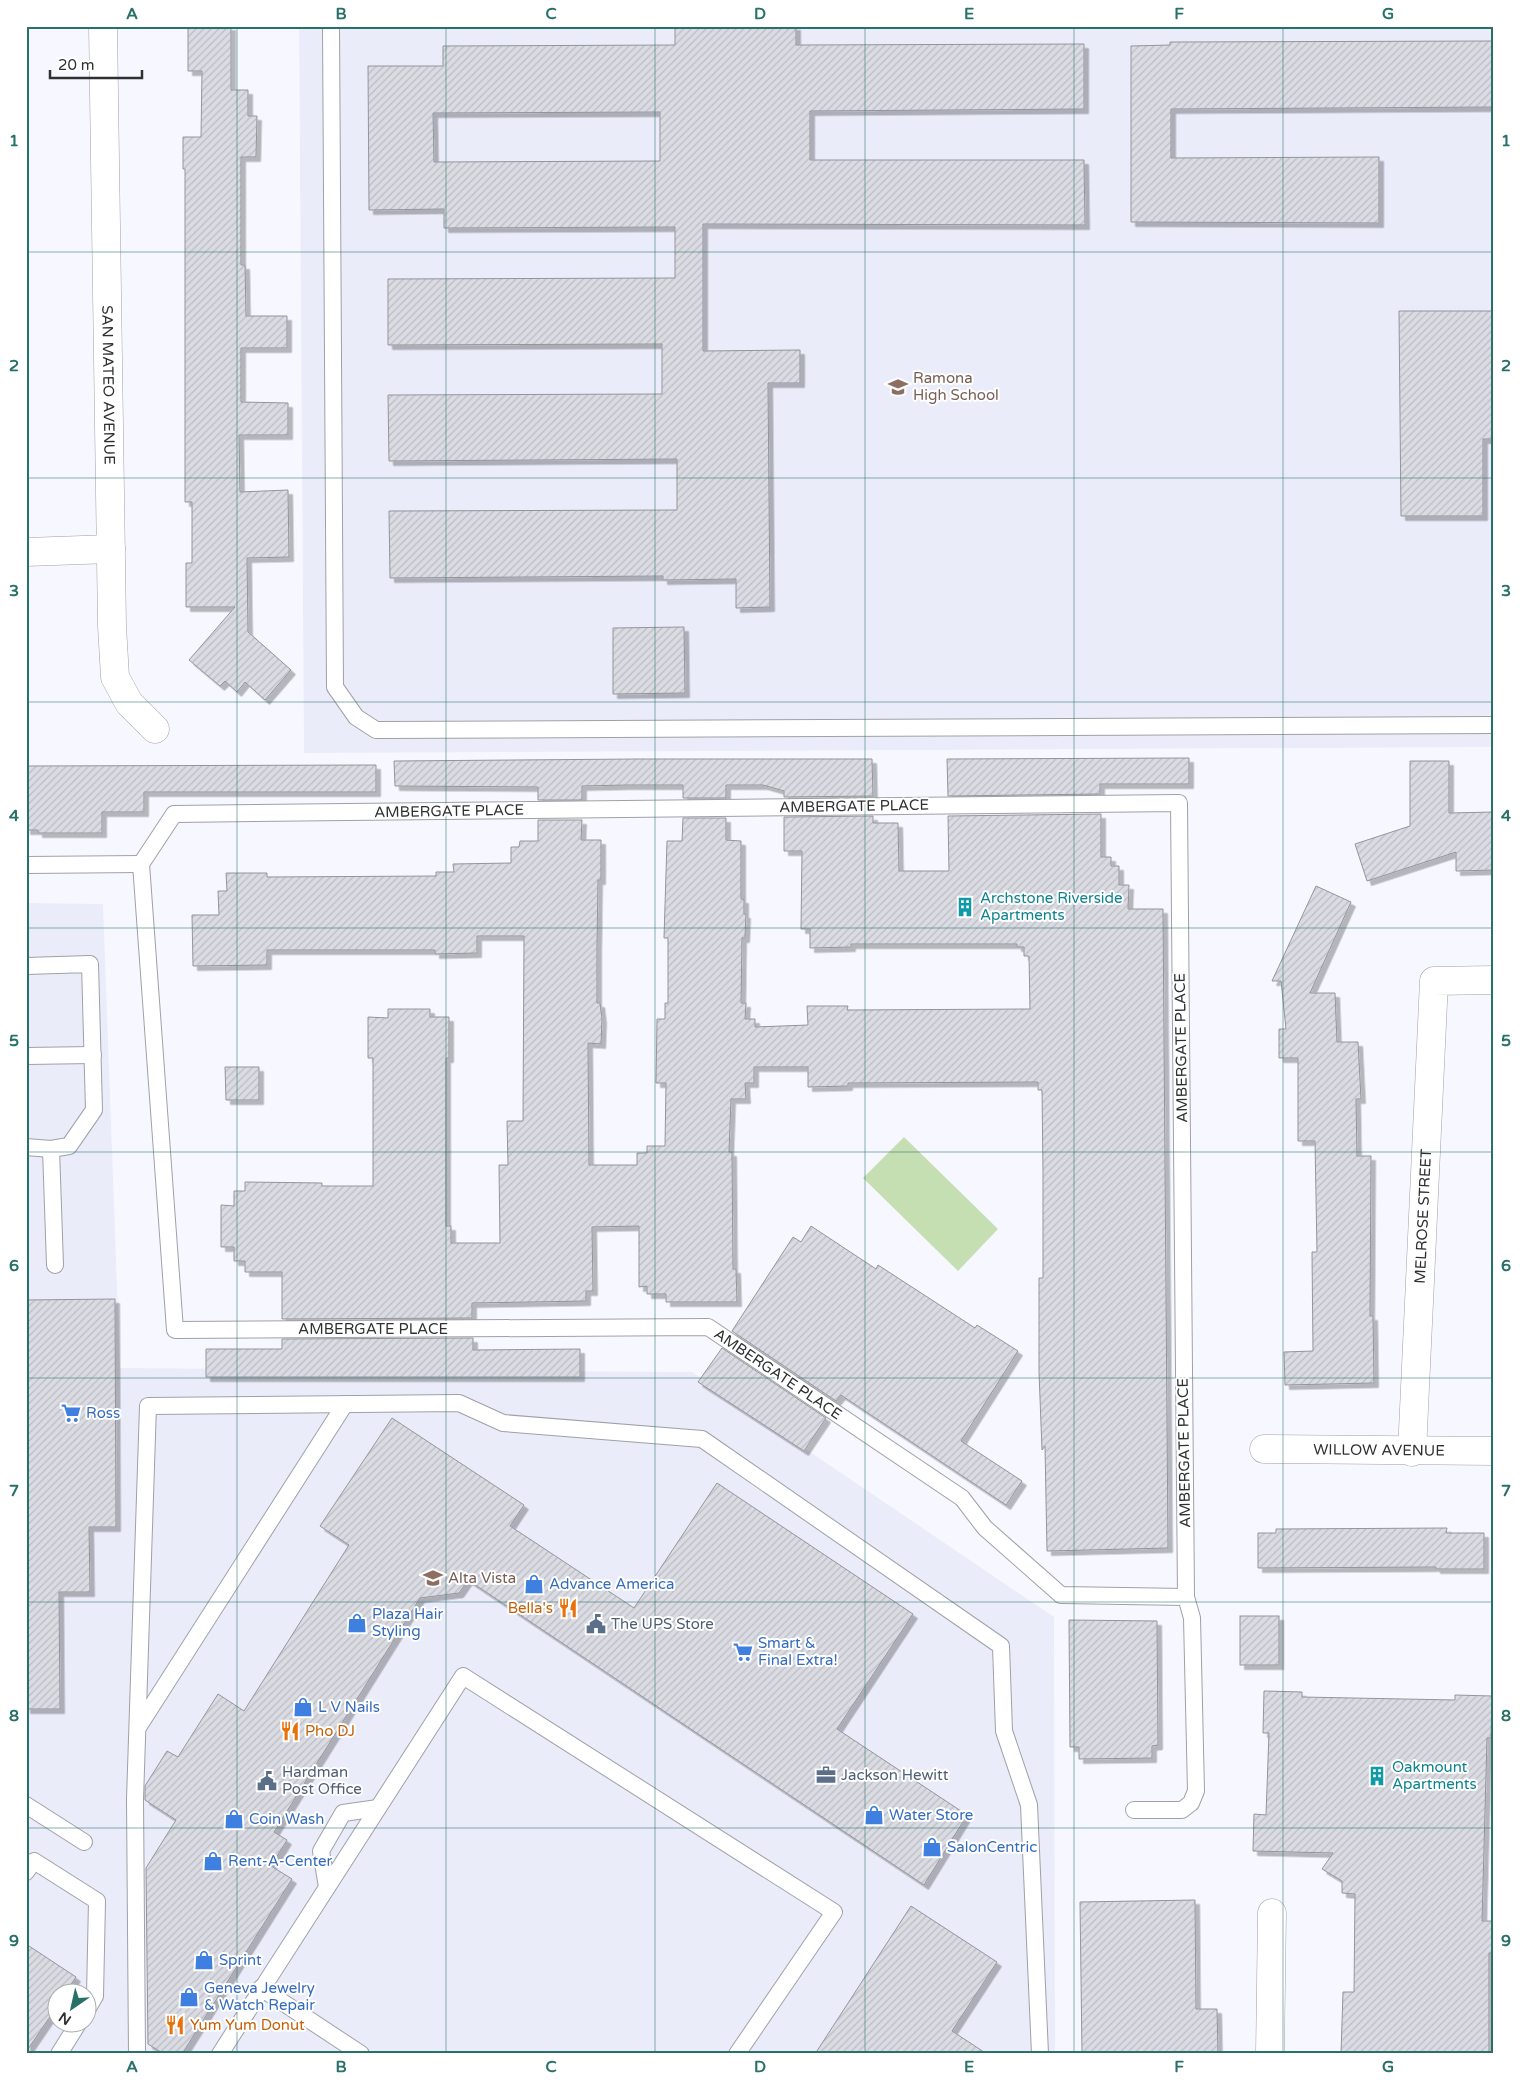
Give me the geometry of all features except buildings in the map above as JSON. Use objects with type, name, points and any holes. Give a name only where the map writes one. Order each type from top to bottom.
[{"type":"street","name":"SAN MATEO AVENUE","points":[[104,26],[111,549],[115,677],[129,703],[155,729]]},
{"type":"street","points":[[26,552],[111,549]]},
{"type":"street","name":"MELROSE STREET","points":[[1412,1452],[1434,981],[1494,980]]},
{"type":"street","name":"WILLOW AVENUE","points":[[1264,1449],[1412,1452],[1494,1451]]},
{"type":"street","points":[[1270,2054],[1272,1913]]},
{"type":"lane","points":[[331,26],[335,687],[356,718],[376,730],[1494,725]]},
{"type":"lane","name":"AMBERGATE PLACE","points":[[1179,803],[1186,1597],[1061,1595],[985,1528],[962,1498],[708,1327],[175,1330],[141,864],[174,814],[1179,803]]},
{"type":"lane","points":[[26,865],[141,864]]},
{"type":"lane","points":[[26,966],[90,964],[94,1110],[69,1146],[51,1149],[26,1147]]},
{"type":"lane","points":[[26,1056],[93,1055]]},
{"type":"lane","points":[[51,1149],[55,1264]]},
{"type":"lane","points":[[137,2054],[135,1799],[148,1406],[459,1403],[503,1423],[702,1439],[1001,1646],[1004,1732],[1029,1805],[1040,2054]]},
{"type":"lane","points":[[138,1726],[345,1404]]},
{"type":"lane","points":[[1134,1810],[1182,1810],[1191,1804],[1196,1791],[1192,1618],[1186,1597]]},
{"type":"lane","points":[[220,2054],[463,1676],[834,1912],[737,2054]]},
{"type":"lane","points":[[26,1805],[84,1842]]},
{"type":"lane","points":[[327,1887],[321,1850],[343,1813],[378,1808]]},
{"type":"lane","points":[[30,1866],[97,1901],[92,1982]]},
{"type":"lane","points":[[261,1988],[361,2054]]},
{"type":"lane","points":[[60,2054],[73,2032]]},
{"type":"shaded area","name":"Ramona High School","points":[[299,26],[1494,26],[1494,747],[304,753]]},
{"type":"shaded area","points":[[26,903],[103,904],[120,1368],[692,1372],[1054,1617],[1055,2054],[26,2054]]},
{"type":"green space","points":[[904,1137],[998,1229],[958,1271],[863,1178]]},
{"type":"place","name":"Ramona High School","points":[[898,387]]},
{"type":"place","name":"Archstone Riverside Apartments","points":[[965,907]]},
{"type":"place","name":"Ross","points":[[71,1413]]},
{"type":"place","name":"Alta Vista","points":[[433,1578]]},
{"type":"place","name":"Advance America","points":[[534,1584]]},
{"type":"place","name":"Bella's","points":[[568,1608]]},
{"type":"place","name":"Plaza Hair Styling","points":[[357,1623]]},
{"type":"place","name":"The UPS Store","points":[[596,1624]]},
{"type":"place","name":"Smart & Final Extra!","points":[[743,1652]]},
{"type":"place","name":"L V Nails","points":[[303,1707]]},
{"type":"place","name":"Pho DJ","points":[[290,1731]]},
{"type":"place","name":"Jackson Hewitt","points":[[826,1775]]},
{"type":"place","name":"Oakmount Apartments","points":[[1377,1776]]},
{"type":"place","name":"Hardman Post Office","points":[[267,1781]]},
{"type":"place","name":"Water Store","points":[[874,1815]]},
{"type":"place","name":"Coin Wash","points":[[234,1819]]},
{"type":"place","name":"SalonCentric","points":[[932,1847]]},
{"type":"place","name":"Rent-A-Center","points":[[213,1861]]},
{"type":"place","name":"Sprint","points":[[204,1960]]},
{"type":"place","name":"Geneva Jewelry & Watch Repair","points":[[189,1997]]},
{"type":"place","name":"Yum Yum Donut","points":[[175,2025]]}]
